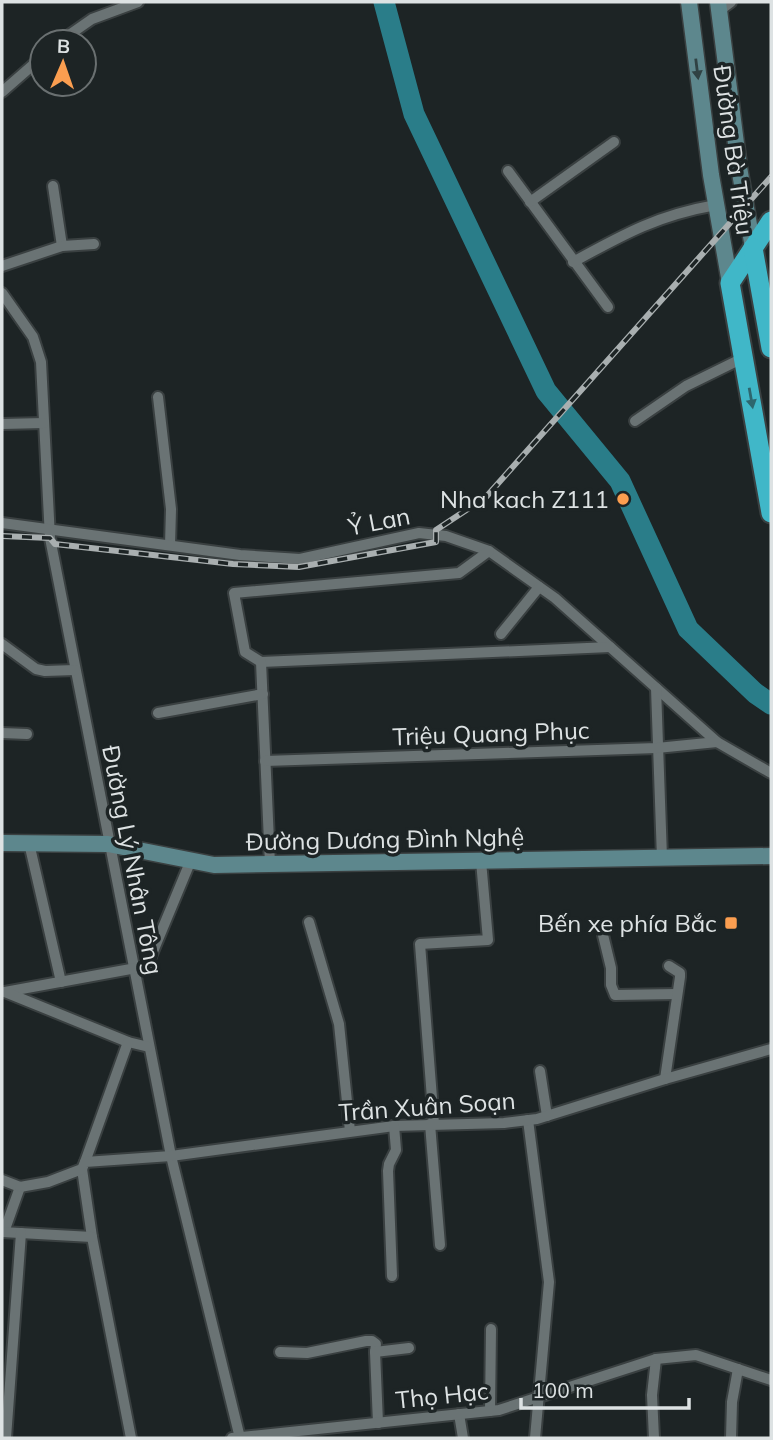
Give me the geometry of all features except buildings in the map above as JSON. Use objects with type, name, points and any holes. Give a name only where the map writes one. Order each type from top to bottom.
[{"type":"highway","points":[[730,283],[771,221]]},
{"type":"highway","name":"Đường Bà Triệu","points":[[753,248],[766,280],[771,348]]},
{"type":"highway","points":[[738,321],[766,280]]},
{"type":"highway","name":"Đường Bà Triệu","points":[[730,283],[771,513]]},
{"type":"main road","name":"Đường Bà Triệu","points":[[689,2],[716,205],[730,283]]},
{"type":"main road","name":"Đường Bà Triệu","points":[[723,5],[739,167],[753,248]]},
{"type":"main road","name":"Đường Dương Đình Nghệ","points":[[2,843],[108,844],[214,865],[771,856]]},
{"type":"street","points":[[79,28],[92,19],[138,2]]},
{"type":"street","points":[[2,92],[28,69]]},
{"type":"street","points":[[530,202],[614,142]]},
{"type":"street","points":[[508,171],[608,307]]},
{"type":"street","points":[[53,186],[62,246]]},
{"type":"street","points":[[573,262],[634,228],[684,210],[716,205]]},
{"type":"street","points":[[2,266],[62,246],[94,244]]},
{"type":"street","name":"Đường Lý Nhân Tông","points":[[2,293],[33,337],[41,362],[50,527],[75,670],[171,1156],[237,1438]]},
{"type":"street","points":[[635,421],[686,386],[745,357]]},
{"type":"street","points":[[158,397],[171,509],[170,545]]},
{"type":"street","points":[[2,425],[44,424]]},
{"type":"street","name":"Ỷ Lan","points":[[2,523],[50,527],[240,555],[300,559],[428,533],[446,536],[489,551],[539,587],[718,742],[771,773]]},
{"type":"street","points":[[489,551],[459,573],[234,593],[245,652],[261,662],[610,647]]},
{"type":"street","points":[[501,634],[539,587]]},
{"type":"street","points":[[2,643],[36,669],[75,670]]},
{"type":"street","points":[[261,662],[270,864]]},
{"type":"street","points":[[656,688],[662,858]]},
{"type":"street","points":[[158,713],[263,694]]},
{"type":"street","points":[[2,733],[27,734]]},
{"type":"street","name":"Triệu Quang Phục","points":[[265,761],[657,748],[718,742]]},
{"type":"street","points":[[29,844],[61,982]]},
{"type":"street","points":[[3,991],[147,966],[191,860]]},
{"type":"street","points":[[440,1245],[420,944],[488,940],[481,861]]},
{"type":"street","points":[[309,922],[339,1024],[350,1131]]},
{"type":"street","points":[[603,935],[615,995],[677,995]]},
{"type":"street","points":[[665,1079],[680,972],[669,966]]},
{"type":"street","points":[[3,991],[128,1042],[149,1047]]},
{"type":"street","points":[[128,1042],[83,1166],[92,1237],[131,1438]]},
{"type":"street","name":"Trần Xuân Soạn","points":[[20,1187],[48,1182],[83,1166],[350,1131],[394,1126],[528,1121],[771,1049]]},
{"type":"street","points":[[540,1071],[547,1116]]},
{"type":"street","points":[[528,1121],[549,1282],[535,1438]]},
{"type":"street","points":[[392,1276],[388,1171],[396,1150],[394,1126]]},
{"type":"street","points":[[2,1180],[20,1187],[3,1232],[92,1237]]},
{"type":"street","points":[[6,1438],[21,1233]]},
{"type":"street","points":[[490,1411],[491,1329]]},
{"type":"street","points":[[280,1352],[327,1351],[372,1341],[376,1344],[378,1423]]},
{"type":"street","points":[[375,1352],[409,1348]]},
{"type":"street","name":"Thọ Hạc","points":[[237,1438],[499,1410],[656,1359],[696,1356],[771,1380]]},
{"type":"street","points":[[654,1438],[652,1395],[656,1359]]},
{"type":"street","points":[[731,1438],[732,1402],[738,1369]]},
{"type":"street","points":[[459,1414],[463,1438]]},
{"type":"waterway","points":[[384,2],[414,114],[546,391],[620,481],[688,629],[755,693],[771,704]]},
{"type":"railway","points":[[2,536],[50,538],[55,544],[233,564],[299,567],[436,542],[436,530],[486,497],[771,177]]},
{"type":"place","name":"Nha kach Z111","points":[[623,499]]},
{"type":"place","name":"Bến xe phía Bắc","points":[[731,923]]}]
